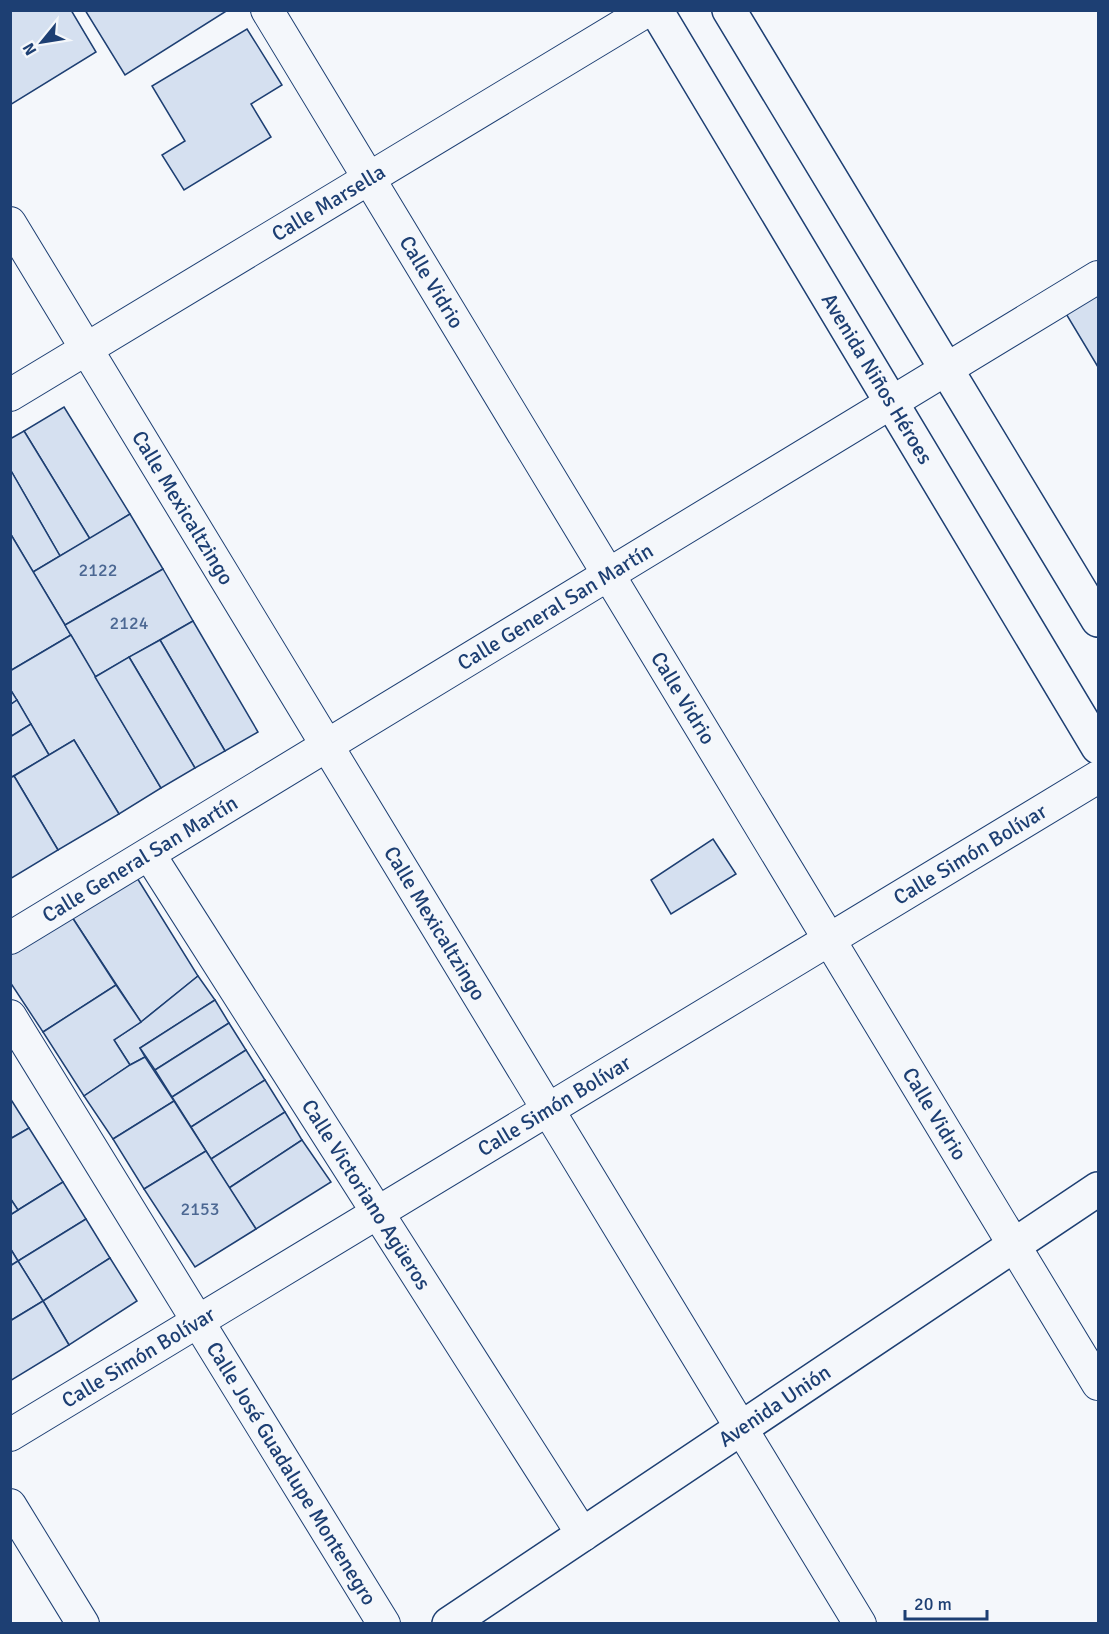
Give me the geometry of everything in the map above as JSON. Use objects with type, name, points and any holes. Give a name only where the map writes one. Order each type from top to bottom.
[{"type":"main road","name":"Avenida Niños Héroes","points":[[656,10],[1098,747]]},
{"type":"main road","points":[[729,10],[1098,620]]},
{"type":"main road","name":"Avenida Unión","points":[[469,1619],[583,1535],[1098,1189]]},
{"type":"street","name":"Calle Vidrio","points":[[267,10],[1098,1384]]},
{"type":"street","name":"Calle Marsella","points":[[10,395],[648,10]]},
{"type":"street","name":"Calle Mexicaltzingo","points":[[10,223],[860,1623]]},
{"type":"street","name":"Calle General San Martín","points":[[10,938],[1098,277]]},
{"type":"street","name":"Calle Simón Bolívar","points":[[10,1435],[1098,777]]},
{"type":"street","name":"Calle Victoriano Agüeros","points":[[149,854],[583,1535]]},
{"type":"street","name":"Calle José Guadalupe Montenegro","points":[[10,1016],[384,1623]]},
{"type":"street","points":[[10,1505],[83,1623]]},
{"type":"building","points":[[10,10],[71,10],[96,52],[10,105]]},
{"type":"building","points":[[85,10],[228,10],[125,75]]},
{"type":"building","points":[[247,29],[282,85],[251,104],[271,137],[184,190],[162,155],[185,141],[152,86]]},
{"type":"building","points":[[1098,292],[1098,367],[1065,312]]},
{"type":"building","points":[[64,407],[130,514],[90,539],[24,431]]},
{"type":"building","points":[[24,431],[90,539],[60,556],[10,469],[10,439]]},
{"type":"building","points":[[10,469],[60,556],[33,572],[10,533]]},
{"type":"building","points":[[130,514],[163,569],[65,625],[33,572]]},
{"type":"building","points":[[10,533],[71,635],[10,671]]},
{"type":"building","points":[[163,569],[193,621],[95,677],[65,625]]},
{"type":"building","points":[[193,621],[258,732],[225,751],[160,640]]},
{"type":"building","points":[[71,635],[161,788],[119,814],[74,740],[49,755],[10,689],[10,671]]},
{"type":"building","points":[[160,640],[225,751],[195,768],[129,657]]},
{"type":"building","points":[[129,657],[195,768],[161,788],[95,677]]},
{"type":"building","points":[[10,689],[17,700],[10,705]]},
{"type":"building","points":[[17,700],[31,724],[10,737],[10,705]]},
{"type":"building","points":[[31,724],[49,755],[10,778],[10,737]]},
{"type":"building","points":[[74,740],[119,814],[58,850],[14,776]]},
{"type":"building","points":[[14,776],[58,850],[10,879],[10,778]]},
{"type":"building","points":[[713,839],[736,874],[671,914],[651,880]]},
{"type":"building","points":[[134,873],[198,976],[141,1022],[70,914]]},
{"type":"building","points":[[70,914],[116,985],[43,1032],[10,982],[10,952]]},
{"type":"building","points":[[198,976],[215,1000],[140,1048],[145,1057],[130,1065],[114,1040],[141,1022]]},
{"type":"building","points":[[116,985],[141,1022],[114,1040],[130,1065],[84,1096],[43,1032]]},
{"type":"building","points":[[215,1000],[229,1023],[155,1070],[140,1048]]},
{"type":"building","points":[[229,1023],[246,1050],[172,1097],[155,1070]]},
{"type":"building","points":[[246,1050],[265,1080],[191,1127],[172,1097]]},
{"type":"building","points":[[145,1057],[174,1101],[113,1139],[84,1096]]},
{"type":"building","points":[[265,1080],[285,1112],[211,1159],[191,1127]]},
{"type":"building","points":[[10,1098],[29,1128],[10,1139]]},
{"type":"building","points":[[174,1101],[206,1151],[144,1189],[113,1139]]},
{"type":"building","points":[[285,1112],[302,1140],[229,1188],[211,1159]]},
{"type":"building","points":[[29,1128],[63,1182],[18,1210],[10,1198],[10,1139]]},
{"type":"building","points":[[302,1140],[331,1182],[256,1229],[229,1188]]},
{"type":"building","points":[[206,1151],[256,1229],[195,1267],[144,1189]]},
{"type":"building","points":[[63,1182],[86,1219],[18,1261],[10,1248],[10,1215]]},
{"type":"building","points":[[10,1198],[18,1210],[10,1215]]},
{"type":"building","points":[[86,1219],[110,1258],[43,1301],[18,1261]]},
{"type":"building","points":[[10,1248],[18,1261],[10,1266]]},
{"type":"building","points":[[110,1258],[137,1301],[69,1345],[43,1301]]},
{"type":"building","points":[[18,1261],[43,1301],[10,1321],[10,1266]]},
{"type":"building","points":[[43,1301],[69,1345],[10,1381],[10,1321]]}]
